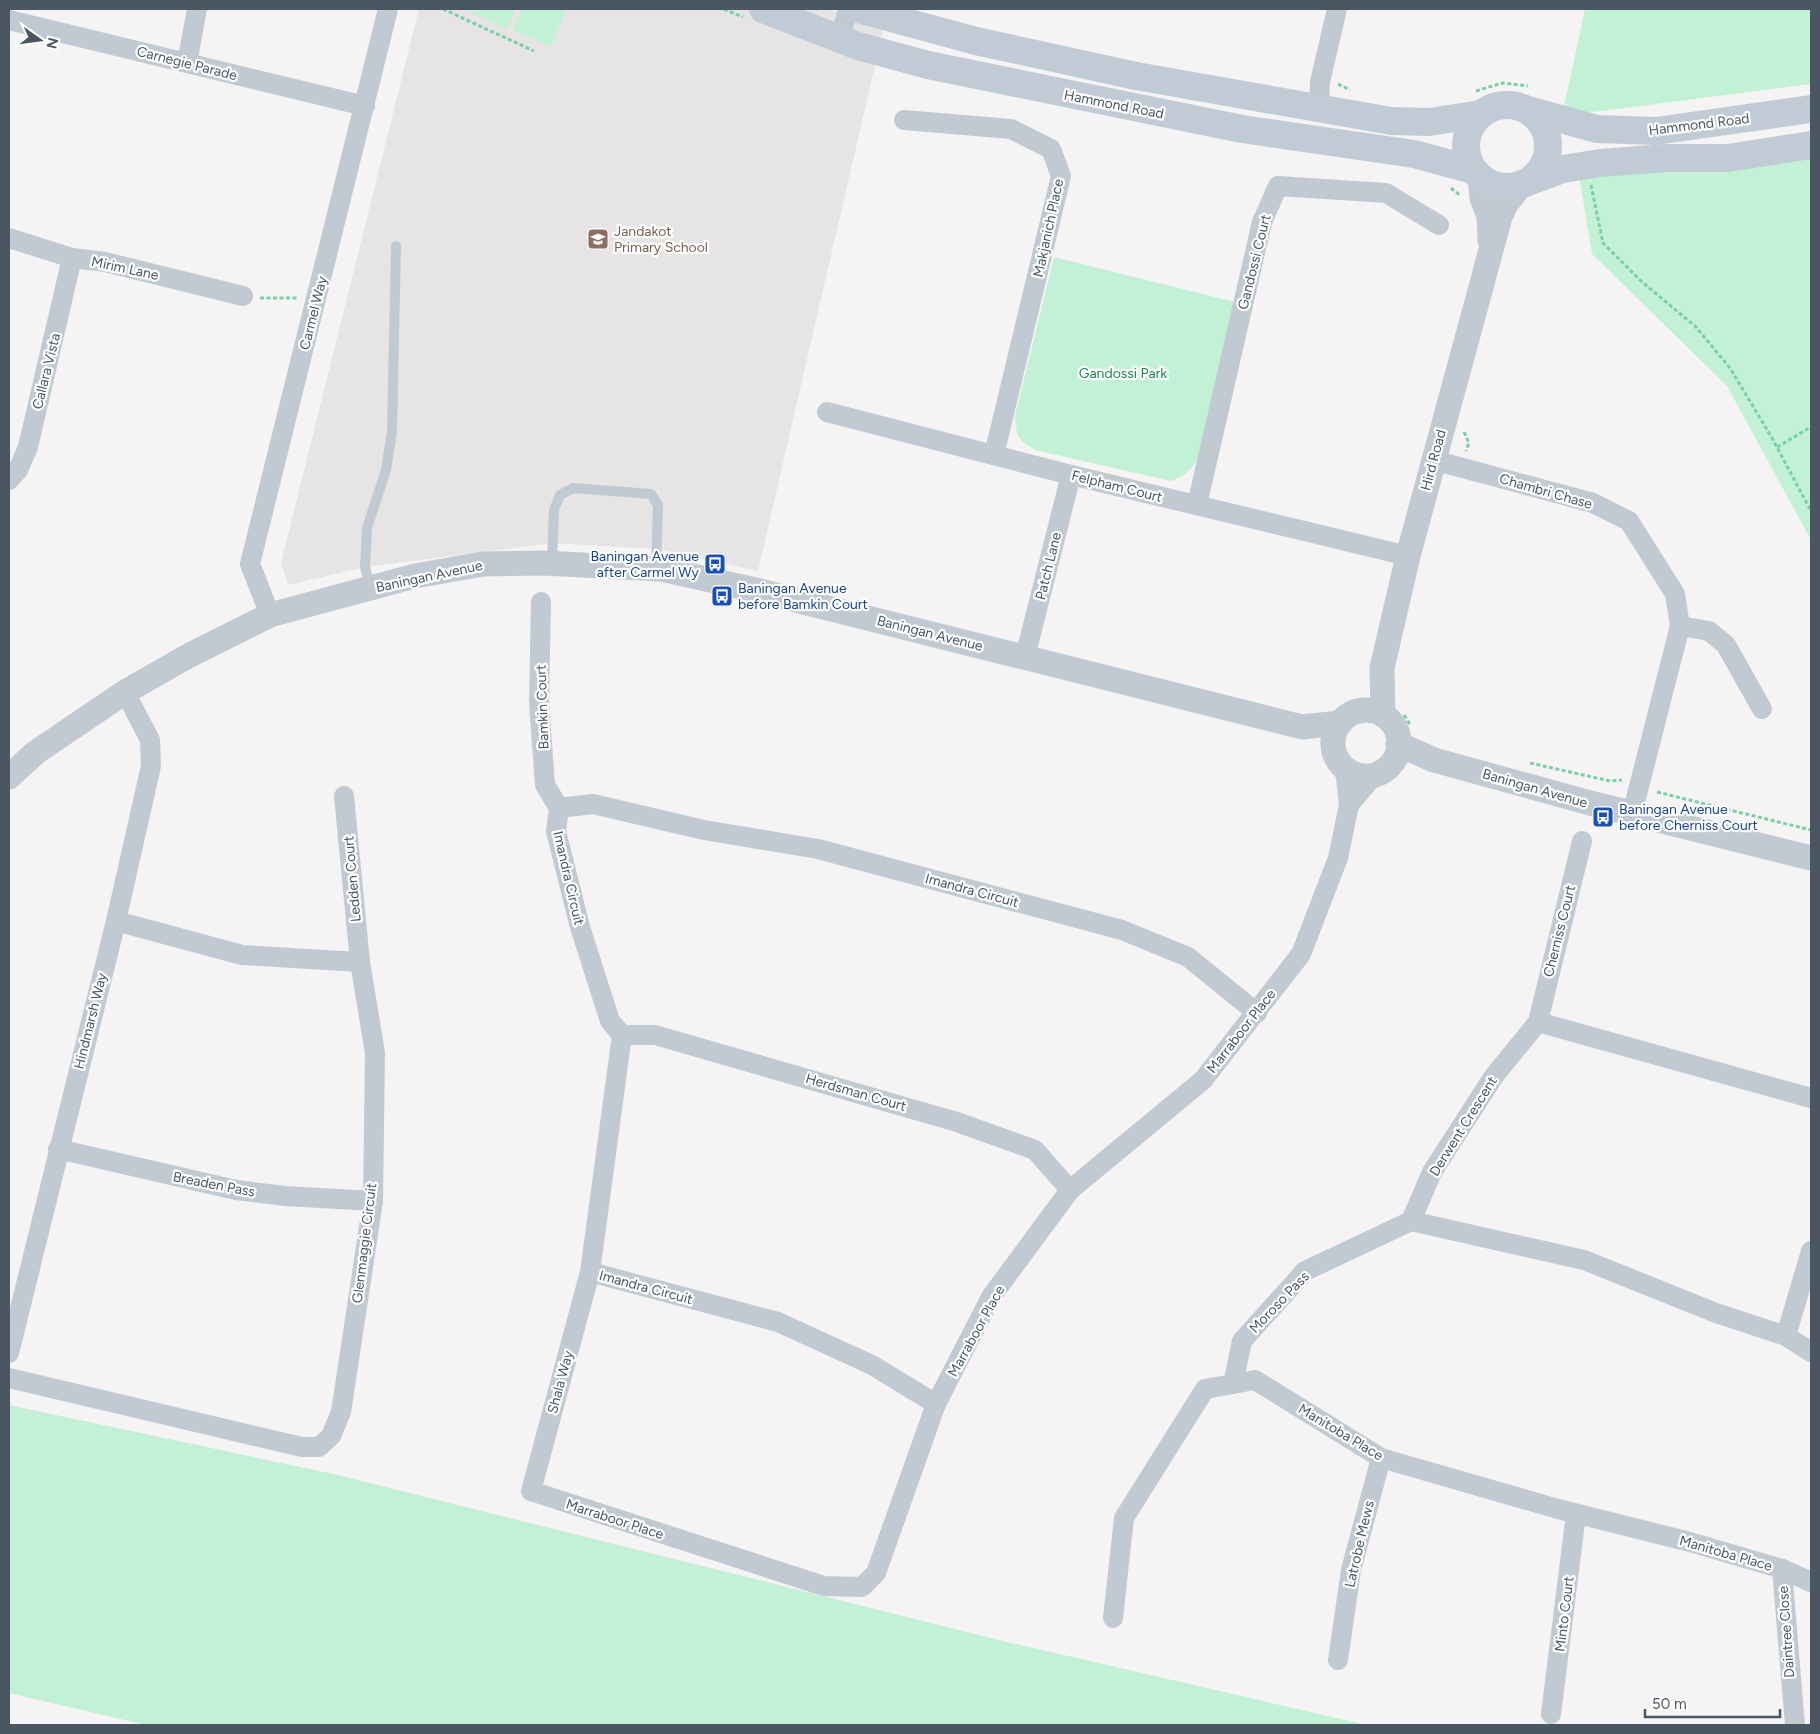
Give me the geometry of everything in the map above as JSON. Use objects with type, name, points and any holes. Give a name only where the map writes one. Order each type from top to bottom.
[{"type":"main road","name":"Hammond Road","points":[[763,9],[840,39],[928,65],[1056,93],[1242,129],[1414,154],[1476,174]]},
{"type":"main road","points":[[858,9],[976,41],[1126,74],[1319,95],[1391,121],[1429,122],[1478,103],[1491,107],[1504,104],[1516,105],[1532,100],[1546,131],[1549,146],[1543,166],[1525,184]]},
{"type":"main road","name":"Hammond Road","points":[[1532,100],[1597,129],[1656,132],[1811,109]]},
{"type":"main road","points":[[1478,103],[1466,146],[1468,159],[1476,174],[1500,187],[1525,184],[1563,169],[1587,165],[1666,158],[1728,158],[1811,145]]},
{"type":"street","points":[[187,63],[197,9]]},
{"type":"street","name":"Carmel Way","points":[[270,614],[250,564],[388,9]]},
{"type":"street","points":[[840,39],[848,9]]},
{"type":"street","points":[[1319,95],[1336,9]]},
{"type":"street","name":"Carnegie Parade","points":[[9,20],[365,106]]},
{"type":"street","name":"Makjanich Place","points":[[904,120],[1011,129],[1051,149],[1061,176],[994,455]]},
{"type":"street","name":"Hird Road","points":[[1476,174],[1489,216],[1490,252]]},
{"type":"street","name":"Hird Road","points":[[1339,760],[1334,733],[1371,715],[1408,556],[1490,252],[1506,204],[1525,184]]},
{"type":"street","name":"Gandossi Court","points":[[1197,505],[1262,222],[1278,186],[1386,193],[1439,225]]},
{"type":"street","name":"Mirim Lane","points":[[9,238],[72,258],[105,262],[243,296]]},
{"type":"street","name":"Callara Vista","points":[[9,480],[18,470],[28,447],[72,258]]},
{"type":"street","name":"Felpham Court","points":[[827,412],[1071,475],[1408,556]]},
{"type":"street","name":"Chambri Chase","points":[[1433,460],[1593,504],[1629,521],[1675,594],[1680,626],[1632,814]]},
{"type":"street","name":"Patch Lane","points":[[1025,657],[1071,475]]},
{"type":"street","name":"Baningan Avenue","points":[[9,777],[35,753],[125,692],[190,655],[270,614],[415,576],[483,564],[552,564],[656,568],[760,591],[1302,727],[1371,715]]},
{"type":"street","name":"Bamkin Court","points":[[541,602],[540,703],[545,785],[559,808]]},
{"type":"street","points":[[1680,626],[1709,631],[1726,645],[1762,709]]},
{"type":"street","name":"Hindmarsh Way","points":[[9,1353],[116,921],[151,766],[150,740],[125,692]]},
{"type":"street","points":[[1371,715],[1392,723],[1397,733],[1394,753]]},
{"type":"street","name":"Baningan Avenue","points":[[1302,727],[1355,775],[1394,753],[1434,760],[1632,814],[1811,858]]},
{"type":"street","name":"Marraboor Place","points":[[1349,805],[1394,753]]},
{"type":"street","name":"Marraboor Place","points":[[530,1491],[824,1586],[862,1587],[876,1573],[936,1404],[991,1297],[1070,1190],[1203,1080],[1301,954],[1338,858],[1349,805],[1339,760]]},
{"type":"street","name":"Ledden Court","points":[[344,796],[360,962]]},
{"type":"street","name":"Imandra Circuit","points":[[936,1404],[872,1365],[778,1322],[590,1272],[622,1035],[610,1020],[580,927],[556,831],[559,808],[593,804],[704,830],[818,849],[1122,930],[1188,957],[1257,1012]]},
{"type":"street","name":"Cherniss Court","points":[[1538,1022],[1582,841]]},
{"type":"street","points":[[116,921],[242,954],[360,962]]},
{"type":"street","name":"Glenmaggie Circuit","points":[[9,1378],[302,1447],[319,1447],[331,1436],[340,1412],[373,1201],[375,1053],[360,962]]},
{"type":"street","points":[[1538,1022],[1811,1098]]},
{"type":"street","name":"Derwent Crescent","points":[[1411,1221],[1432,1172],[1452,1140],[1494,1076],[1538,1022]]},
{"type":"street","name":"Herdsman Court","points":[[622,1035],[655,1035],[958,1122],[1035,1150],[1070,1190]]},
{"type":"street","name":"Breaden Pass","points":[[58,1149],[236,1190],[285,1196],[373,1201]]},
{"type":"street","points":[[1411,1221],[1584,1260],[1716,1313],[1786,1336],[1811,1352]]},
{"type":"street","name":"Moroso Pass","points":[[1234,1384],[1242,1341],[1305,1271],[1411,1221]]},
{"type":"street","points":[[1786,1336],[1811,1251]]},
{"type":"street","name":"Shala Way","points":[[530,1491],[590,1272]]},
{"type":"street","name":"Manitoba Place","points":[[1113,1618],[1124,1518],[1205,1389],[1255,1380],[1381,1458],[1576,1514],[1690,1542],[1782,1569],[1811,1582]]},
{"type":"street","name":"Latrobe Mews","points":[[1338,1660],[1351,1570],[1381,1458]]},
{"type":"street","name":"Minto Court","points":[[1551,1714],[1576,1514]]},
{"type":"street","name":"Daintree Close","points":[[1782,1569],[1794,1725]]},
{"type":"lane","points":[[370,588],[365,566],[367,528],[386,470],[392,432],[396,246]]},
{"type":"lane","points":[[552,564],[554,510],[560,495],[573,488],[651,494],[658,504],[656,568]]},
{"type":"path","points":[[443,9],[534,51]]},
{"type":"path","points":[[1478,103],[1502,83],[1528,86],[1532,100]]},
{"type":"path","points":[[1319,95],[1344,85],[1355,94]]},
{"type":"path","points":[[1587,165],[1603,243],[1642,282],[1695,326],[1730,368],[1777,447],[1811,511]]},
{"type":"path","points":[[243,296],[247,295],[272,300],[294,297],[316,301]]},
{"type":"path","points":[[1462,468],[1469,443],[1463,425]]},
{"type":"path","points":[[1777,447],[1811,428]]},
{"type":"path","points":[[1371,715],[1394,753]]},
{"type":"path","points":[[1524,761],[1610,781],[1623,779],[1627,776],[1632,762],[1645,764]]},
{"type":"path","points":[[1654,790],[1660,794],[1811,830]]},
{"type":"shaded area","name":"Jandakot Primary School","points":[[419,9],[830,9],[883,31],[758,571],[656,549],[553,543],[365,567],[288,585],[281,563]]},
{"type":"green space","points":[[472,9],[516,9],[507,29],[470,12]]},
{"type":"green space","points":[[522,9],[567,9],[550,47],[513,30]]},
{"type":"green space","points":[[1585,9],[1811,9],[1811,84],[1562,116]]},
{"type":"green space","points":[[1811,139],[1811,540],[1727,386],[1592,254],[1578,170]]},
{"type":"green space","name":"Gandossi Park","points":[[1054,257],[1235,302],[1202,449],[1197,461],[1182,476],[1171,481],[1035,450],[1019,437],[1015,416]]},
{"type":"green space","points":[[9,1405],[338,1475],[1007,1642],[1367,1725],[146,1725],[9,1693]]},
{"type":"place","name":"Jandakot Primary School","points":[[598,239]]},
{"type":"place","name":"Baningan Avenue after Carmel Wy","points":[[715,564]]},
{"type":"place","name":"Baningan Avenue before Bamkin Court","points":[[722,596]]},
{"type":"place","name":"Baningan Avenue before Cherniss Court","points":[[1603,817]]}]
